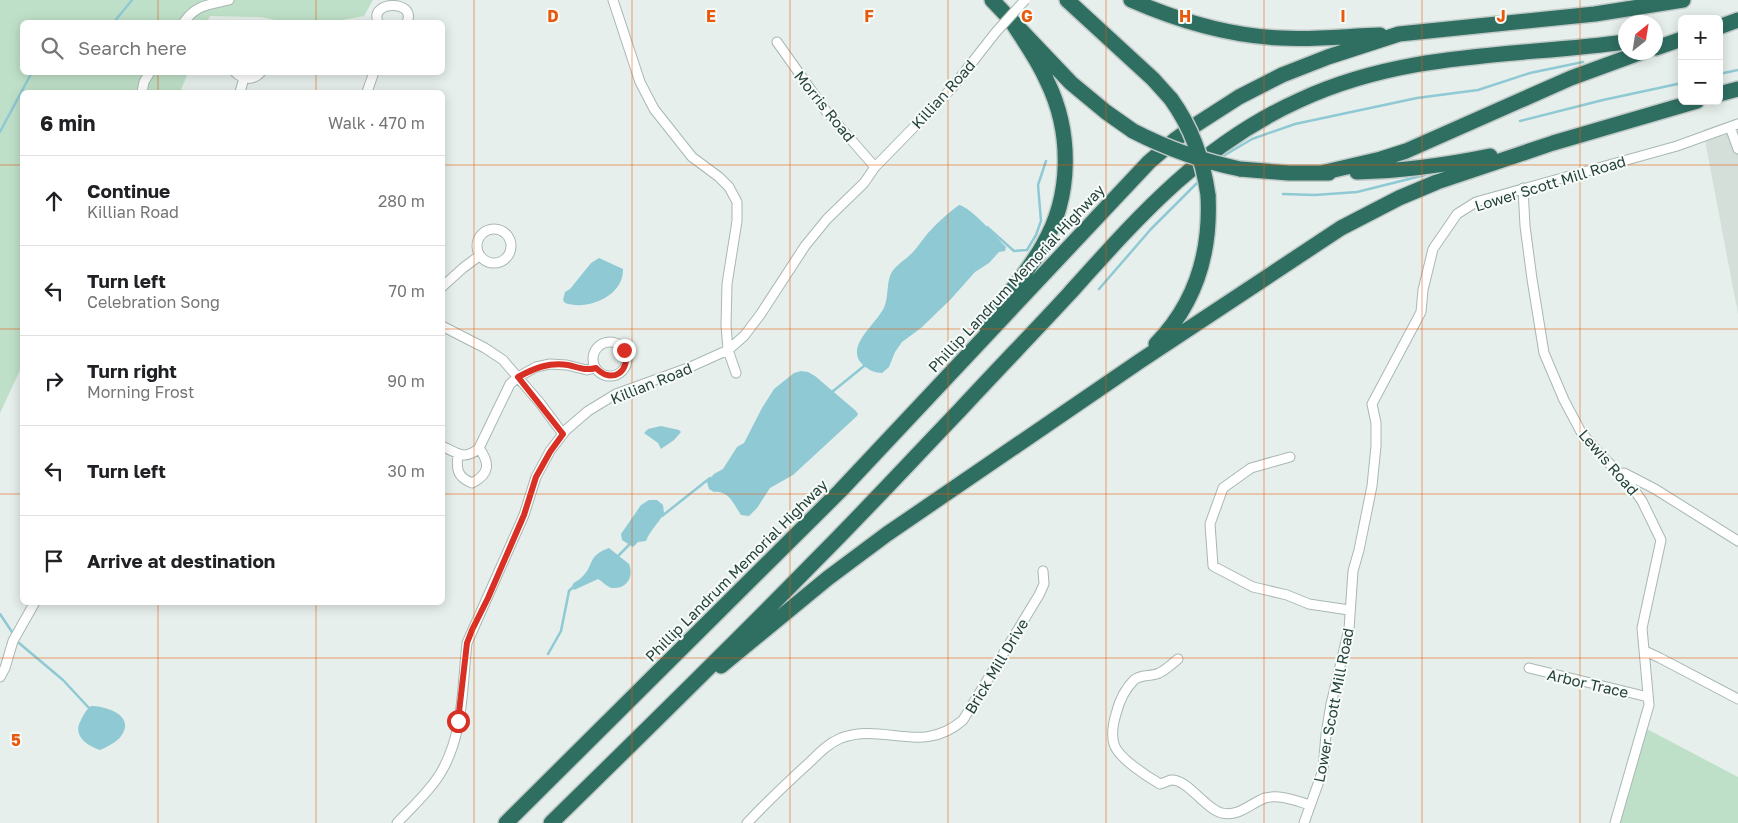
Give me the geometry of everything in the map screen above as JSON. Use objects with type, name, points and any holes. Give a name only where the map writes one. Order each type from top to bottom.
[{"type":"highway","points":[[992,0],[1087,97],[1133,131],[1180,153],[1214,164],[1262,172],[1380,171],[1444,165],[1553,143]]},
{"type":"highway","points":[[1067,0],[1153,79],[1171,99],[1186,122],[1203,165],[1208,195],[1207,239],[1197,280],[1176,321],[1140,361]]},
{"type":"highway","points":[[1131,0],[1179,20],[1228,32],[1256,36],[1312,38],[1399,34]]},
{"type":"highway","name":"Phillip Landrum Memorial Highway","points":[[506,823],[840,491],[1150,162],[1176,139],[1224,105],[1282,75],[1328,56],[1399,34],[1595,14],[1683,0]]},
{"type":"highway","points":[[1723,24],[1738,20]]},
{"type":"highway","points":[[931,394],[1036,258],[1050,233],[1062,196],[1065,154],[1059,110],[1044,75],[1012,22]]},
{"type":"highway","points":[[1663,36],[1678,33]]},
{"type":"highway","points":[[1663,46],[1678,41]]},
{"type":"highway","points":[[551,823],[852,523],[1169,187],[1223,143],[1267,116],[1303,98],[1346,81],[1372,74],[1462,57],[1618,43]]},
{"type":"highway","points":[[1321,173],[1406,151],[1571,78],[1620,60]]},
{"type":"highway","points":[[1723,93],[1738,89]]},
{"type":"highway","points":[[656,719],[828,578],[887,534],[1318,242],[1362,216],[1437,182],[1553,143],[1683,105]]},
{"type":"street","points":[[186,20],[194,10],[202,6],[230,0]]},
{"type":"street","points":[[378,20],[377,12],[380,6],[385,2],[397,0],[407,8],[408,20]]},
{"type":"street","points":[[614,0],[640,82],[654,109],[692,157],[729,187],[737,202],[737,221],[727,284],[726,325],[728,350],[736,373]]},
{"type":"street","name":"Killian Road","points":[[397,823],[433,784],[448,759],[457,729],[467,643],[524,515],[536,477],[563,434],[588,411],[616,394],[688,368],[728,350],[744,336],[805,246],[827,219],[864,183],[875,167],[952,88],[996,32],[1025,0]]},
{"type":"street","name":"Morris Road","points":[[777,42],[826,111],[875,167]]},
{"type":"street","points":[[142,90],[148,75]]},
{"type":"street","points":[[240,75],[244,78],[254,78],[258,75]]},
{"type":"street","points":[[368,90],[373,75]]},
{"type":"street","points":[[241,90],[244,78]]},
{"type":"street","points":[[1734,126],[1738,149]]},
{"type":"street","name":"Lower Scott Mill Road","points":[[1304,823],[1323,770],[1331,704],[1349,629],[1353,571],[1372,486],[1376,423],[1372,404],[1421,312],[1433,249],[1457,214],[1476,202],[1677,146],[1734,126]]},
{"type":"street","name":"Lewis Road","points":[[1523,188],[1525,226],[1544,353],[1564,400],[1581,432],[1630,484],[1642,501],[1661,540],[1642,628],[1649,705],[1615,823]]},
{"type":"street","points":[[491,229],[502,231],[506,234],[511,250],[505,260],[500,263],[488,263],[479,256],[476,245],[480,234],[491,229]]},
{"type":"street","points":[[445,284],[479,256]]},
{"type":"street","points":[[445,328],[485,348],[503,360],[563,434]]},
{"type":"street","points":[[445,448],[458,454],[467,455],[479,448],[510,384],[536,367],[550,364],[566,365],[587,370],[596,368]]},
{"type":"street","points":[[458,454],[457,469],[462,479],[472,483],[482,478],[486,469],[485,456],[479,448]]},
{"type":"street","points":[[1290,457],[1251,468],[1223,488],[1210,524],[1212,566],[1253,587],[1287,595],[1309,604],[1350,610]]},
{"type":"street","points":[[1617,470],[1655,489],[1738,541]]},
{"type":"street","name":"Brick Mill Drive","points":[[747,823],[788,781],[831,743],[856,734],[916,738],[938,736],[954,728],[963,720],[1039,595],[1044,584],[1043,572]]},
{"type":"street","points":[[0,677],[5,668],[13,641],[33,605]]},
{"type":"street","points":[[1644,652],[1660,658],[1738,700]]},
{"type":"street","points":[[1178,659],[1158,674],[1136,679],[1126,689],[1117,707],[1112,727],[1114,746],[1129,763],[1160,784],[1172,780],[1181,782],[1211,807],[1222,813],[1238,813],[1265,798],[1281,797],[1310,805]]},
{"type":"street","name":"Arbor Trace","points":[[1529,668],[1648,697]]},
{"type":"shaded area","points":[[1738,118],[1738,314],[1703,130]]},
{"type":"green space","points":[[0,0],[373,0],[364,16],[343,20],[275,20],[261,17],[210,16],[208,20],[20,20],[20,75],[187,75],[181,90],[20,90],[20,370],[0,413]]},
{"type":"green space","points":[[1645,728],[1738,777],[1738,823],[1617,823]]},
{"type":"water","points":[[959,205],[970,211],[983,223],[1006,247],[1005,251],[999,252],[989,263],[975,272],[921,328],[902,342],[895,352],[889,367],[882,373],[868,369],[858,357],[857,349],[865,334],[882,312],[891,273],[914,251],[935,226]]},
{"type":"water","points":[[599,258],[623,269],[622,279],[618,287],[611,294],[594,303],[574,305],[565,303],[563,300],[565,292],[570,289],[591,263]]},
{"type":"water","points":[[801,371],[815,376],[858,414],[793,475],[770,488],[757,508],[749,516],[741,515],[724,493],[714,492],[709,489],[707,482],[714,474],[723,469],[737,447],[744,443],[774,389],[794,373]]},
{"type":"water","points":[[661,426],[681,432],[674,440],[661,449],[658,443],[644,433],[648,429]]},
{"type":"water","points":[[649,500],[657,500],[663,505],[664,513],[646,541],[638,542],[633,547],[622,540],[621,534],[641,505]]},
{"type":"water","points":[[609,548],[629,564],[631,573],[628,581],[622,586],[612,588],[598,579],[574,590],[573,584],[585,574],[597,554]]},
{"type":"water","points":[[91,706],[102,707],[115,712],[120,715],[125,725],[120,738],[100,750],[85,742],[79,735],[79,725],[86,711]]},
{"type":"waterway","points":[[116,20],[132,0]]},
{"type":"waterway","points":[[1221,158],[1252,139],[1295,124],[1417,98],[1478,90],[1530,73],[1583,62]]},
{"type":"waterway","points":[[1723,73],[1738,70]]},
{"type":"waterway","points":[[22,90],[30,75]]},
{"type":"waterway","points":[[1520,121],[1678,84]]},
{"type":"waterway","points":[[0,132],[20,94]]},
{"type":"waterway","points":[[987,227],[1014,251],[1027,250],[1036,235],[1041,221],[1038,185],[1046,161]]},
{"type":"waterway","points":[[1283,194],[1315,195],[1357,192],[1425,175]]},
{"type":"waterway","points":[[1099,289],[1151,229],[1200,180]]},
{"type":"waterway","points":[[832,392],[864,366]]},
{"type":"waterway","points":[[662,516],[710,478]]},
{"type":"waterway","points":[[619,555],[629,545]]},
{"type":"waterway","points":[[548,654],[561,631],[569,591],[572,588]]},
{"type":"waterway","points":[[0,614],[12,632]]},
{"type":"waterway","points":[[19,643],[63,680],[89,708]]},
{"type":"route","points":[[458,721],[467,643],[524,515],[536,477],[563,434],[518,377],[536,367],[550,364],[566,365],[587,370],[596,368],[606,376],[613,376],[624,369],[626,363],[624,350]]}]
